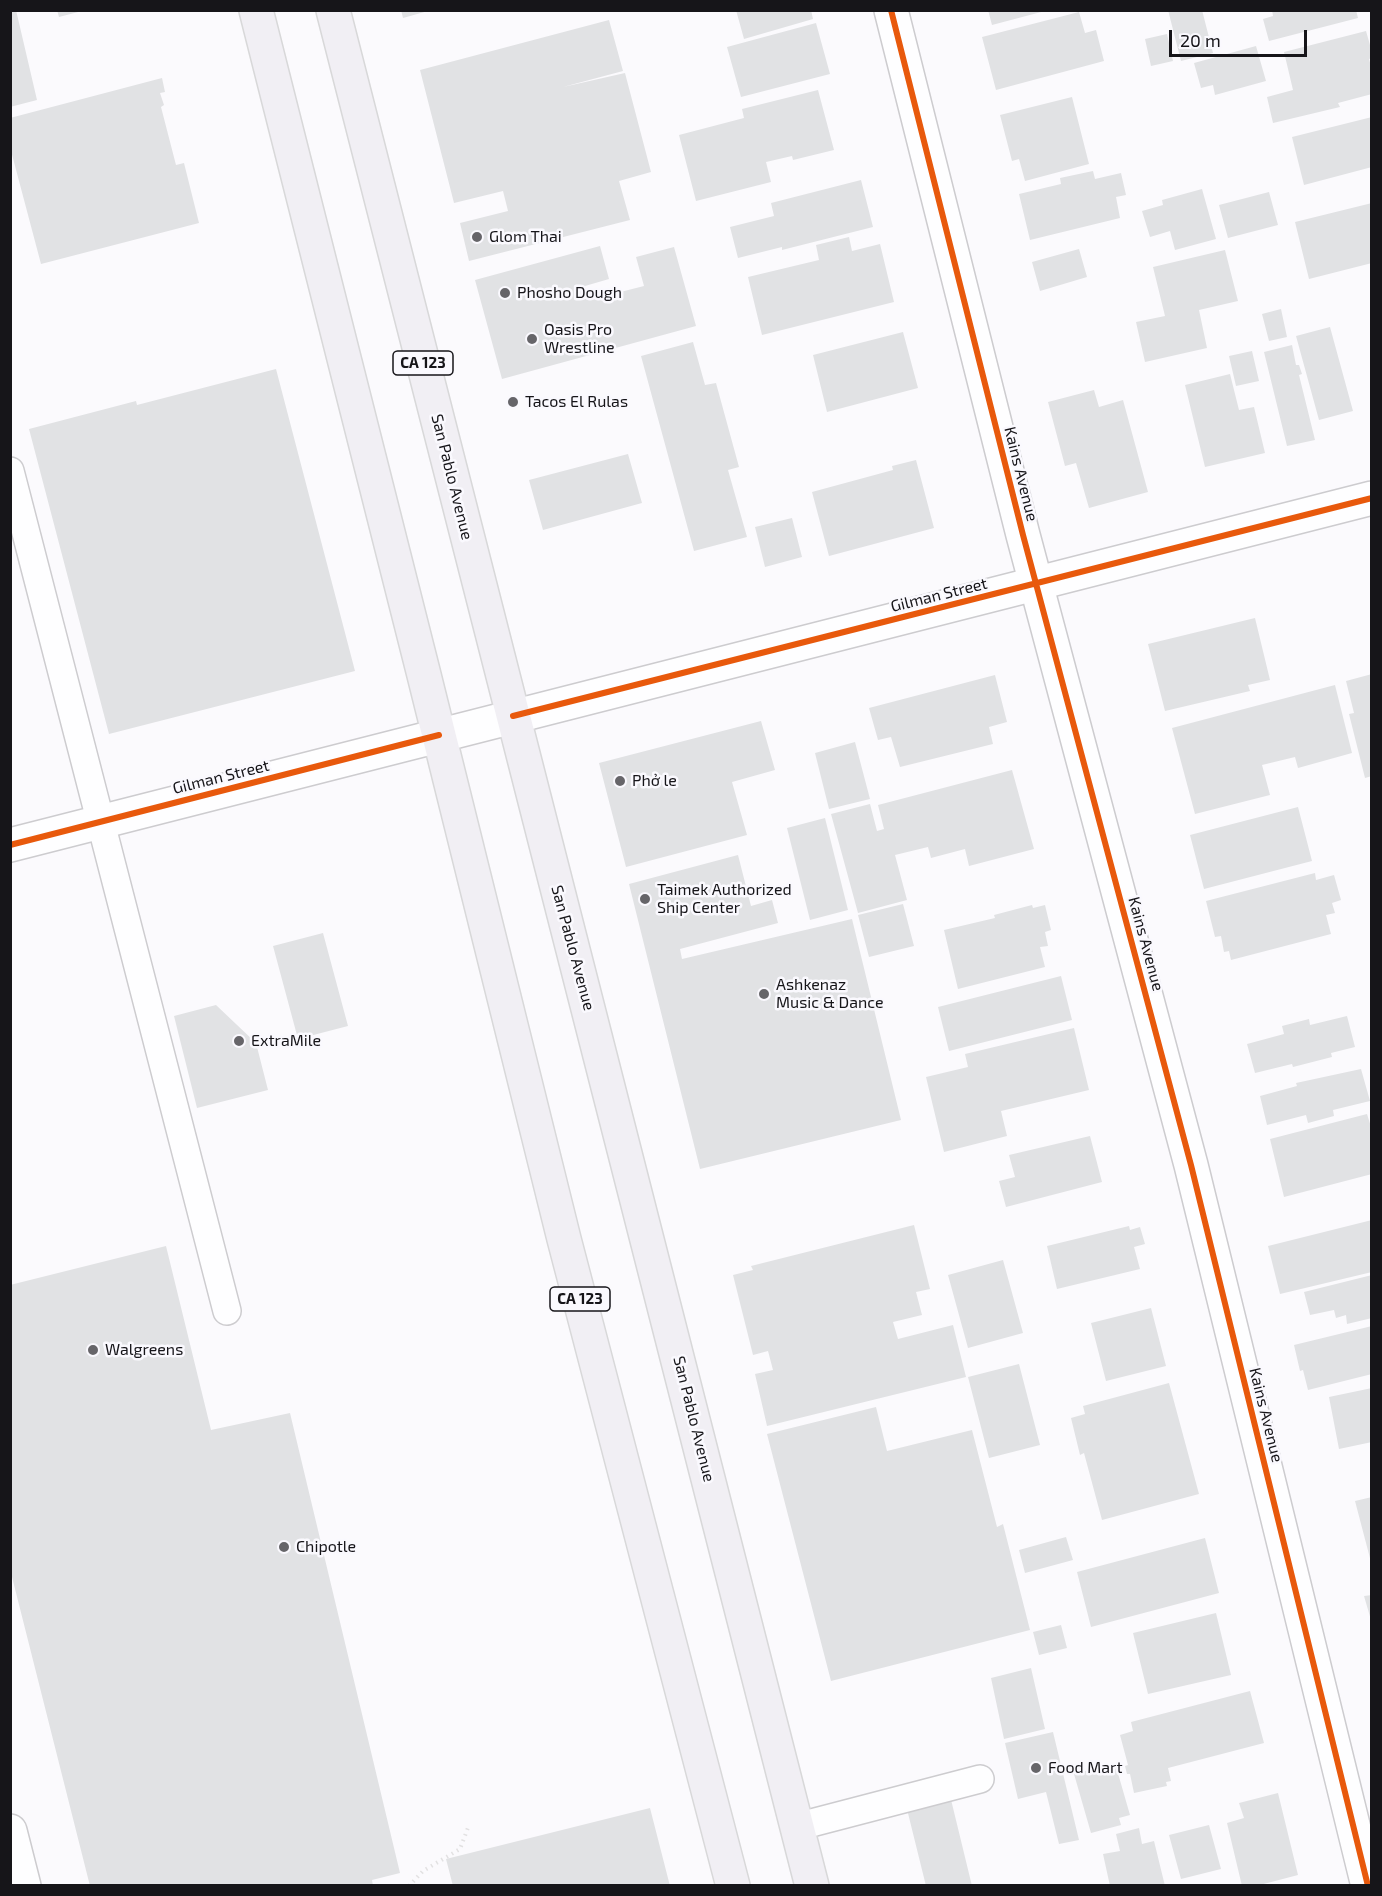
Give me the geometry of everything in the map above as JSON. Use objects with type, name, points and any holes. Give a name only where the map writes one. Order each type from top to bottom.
[{"type":"main road","name":"CA 123","points":[[256,10],[564,1239],[733,1886]]},
{"type":"main road","name":"San Pablo Avenue","points":[[333,10],[812,1886]]},
{"type":"street","name":"Kains Avenue","points":[[891,10],[1036,584],[1191,1165],[1368,1886]]},
{"type":"street","name":"Gilman Street","points":[[10,845],[1371,498]]},
{"type":"street","points":[[10,1831],[24,1886]]},
{"type":"lane","points":[[10,471],[226,1311]]},
{"type":"lane","points":[[796,1827],[980,1779]]},
{"type":"path","points":[[410,1886],[423,1871],[460,1849],[469,1825]]},
{"type":"building","points":[[10,10],[16,10],[37,100],[10,107]]},
{"type":"building","points":[[57,10],[82,10],[82,11],[59,17]]},
{"type":"building","points":[[401,10],[428,10],[428,11],[403,18]]},
{"type":"building","points":[[736,10],[811,10],[813,19],[744,39]]},
{"type":"building","points":[[988,10],[1045,10],[1045,11],[992,25]]},
{"type":"building","points":[[1168,10],[1202,10],[1213,53],[1181,61]]},
{"type":"building","points":[[1272,10],[1356,10],[1358,18],[1269,41],[1263,19],[1273,16]]},
{"type":"building","points":[[1079,12],[1085,33],[1096,30],[1104,61],[996,90],[982,37]]},
{"type":"building","points":[[609,20],[623,71],[563,87],[625,73],[651,172],[619,181],[630,220],[469,261],[460,223],[508,211],[503,191],[454,203],[420,70]]},
{"type":"building","points":[[816,23],[830,74],[741,97],[727,47]]},
{"type":"building","points":[[1366,31],[1372,52],[1372,58],[1369,59],[1372,70],[1372,94],[1338,103],[1340,107],[1273,123],[1267,97],[1293,90],[1284,52]]},
{"type":"building","points":[[1167,34],[1173,61],[1151,66],[1145,39]]},
{"type":"building","points":[[1256,46],[1266,81],[1215,95],[1213,85],[1201,88],[1194,63]]},
{"type":"building","points":[[162,78],[165,92],[160,93],[164,105],[161,107],[176,165],[184,163],[199,223],[41,264],[10,147],[10,118]]},
{"type":"building","points":[[818,90],[834,150],[793,160],[792,156],[766,162],[771,182],[696,201],[679,135],[744,118],[742,109]]},
{"type":"building","points":[[1072,97],[1089,164],[1025,181],[1019,159],[1012,161],[1000,115]]},
{"type":"building","points":[[1372,117],[1372,167],[1304,185],[1292,137]]},
{"type":"building","points":[[1093,171],[1095,179],[1121,173],[1126,195],[1116,197],[1120,218],[1030,240],[1019,194],[1061,184],[1060,178]]},
{"type":"building","points":[[861,180],[873,227],[782,250],[782,247],[738,258],[730,227],[774,216],[771,203]]},
{"type":"building","points":[[1202,189],[1216,239],[1175,250],[1170,231],[1150,237],[1142,211],[1163,205],[1162,200]]},
{"type":"building","points":[[1269,192],[1278,225],[1228,238],[1219,205]]},
{"type":"building","points":[[1372,203],[1372,263],[1309,279],[1295,222]]},
{"type":"building","points":[[849,237],[852,251],[880,244],[894,302],[762,335],[748,277],[819,260],[816,245]]},
{"type":"building","points":[[600,246],[609,279],[585,286],[589,300],[644,286],[636,257],[674,247],[696,326],[502,379],[475,280]]},
{"type":"building","points":[[1079,249],[1087,277],[1040,291],[1032,262]]},
{"type":"building","points":[[1225,250],[1238,301],[1199,310],[1207,348],[1145,362],[1136,322],[1165,316],[1153,267]]},
{"type":"building","points":[[1281,309],[1287,337],[1269,341],[1262,314]]},
{"type":"building","points":[[1330,327],[1353,411],[1319,420],[1296,336]]},
{"type":"building","points":[[903,332],[918,388],[827,412],[813,355]]},
{"type":"building","points":[[693,342],[705,385],[716,383],[739,467],[728,470],[747,537],[694,551],[641,356]]},
{"type":"building","points":[[1292,345],[1296,365],[1299,365],[1302,374],[1299,375],[1315,440],[1287,446],[1264,352]]},
{"type":"building","points":[[1252,351],[1259,381],[1236,386],[1229,356]]},
{"type":"building","points":[[276,369],[355,671],[109,734],[29,429],[136,401],[137,405]]},
{"type":"building","points":[[1230,374],[1239,410],[1254,407],[1265,453],[1205,467],[1185,385]]},
{"type":"building","points":[[1094,390],[1099,407],[1123,400],[1148,492],[1089,508],[1076,463],[1065,466],[1048,402]]},
{"type":"building","points":[[628,454],[642,503],[543,530],[529,480]]},
{"type":"building","points":[[916,460],[934,528],[829,556],[812,492],[893,470],[892,466]]},
{"type":"building","points":[[792,518],[802,557],[765,567],[755,527]]},
{"type":"building","points":[[1255,618],[1270,680],[1248,685],[1250,691],[1165,711],[1148,644]]},
{"type":"building","points":[[1372,674],[1372,776],[1365,778],[1349,714],[1354,713],[1346,681]]},
{"type":"building","points":[[995,675],[1007,722],[989,727],[993,744],[900,767],[891,737],[878,740],[869,708]]},
{"type":"building","points":[[1335,685],[1352,753],[1298,768],[1295,757],[1262,765],[1270,795],[1195,814],[1172,728]]},
{"type":"building","points":[[761,721],[775,770],[732,782],[747,835],[626,867],[599,763]]},
{"type":"building","points":[[855,742],[870,799],[829,809],[815,753]]},
{"type":"building","points":[[1012,770],[1034,849],[969,866],[965,849],[931,858],[928,847],[895,855],[907,900],[858,913],[831,814],[870,804],[877,831],[884,829],[878,805]]},
{"type":"building","points":[[1298,807],[1312,861],[1204,889],[1190,835]]},
{"type":"building","points":[[825,818],[848,910],[810,920],[787,828]]},
{"type":"building","points":[[738,855],[751,906],[772,900],[778,923],[680,949],[682,959],[852,919],[901,1120],[700,1169],[629,884]]},
{"type":"building","points":[[1315,873],[1316,880],[1334,875],[1341,900],[1332,903],[1335,913],[1326,915],[1331,934],[1231,960],[1229,951],[1224,952],[1221,936],[1215,937],[1206,901]]},
{"type":"building","points":[[903,904],[914,946],[869,957],[858,915]]},
{"type":"building","points":[[1032,905],[1033,908],[1045,905],[1051,930],[1045,932],[1048,946],[1040,947],[1045,967],[958,989],[944,930],[995,918],[994,915]]},
{"type":"building","points":[[323,933],[348,1026],[298,1039],[273,946]]},
{"type":"building","points":[[1061,976],[1072,1020],[949,1051],[938,1007]]},
{"type":"building","points":[[216,1005],[256,1043],[268,1090],[197,1108],[174,1016]]},
{"type":"building","points":[[1347,1016],[1355,1047],[1331,1053],[1332,1057],[1293,1067],[1292,1064],[1255,1073],[1247,1044],[1284,1034],[1282,1026],[1309,1019],[1310,1025]]},
{"type":"building","points":[[1074,1028],[1089,1090],[1001,1111],[1007,1136],[944,1152],[926,1077],[968,1067],[965,1054]]},
{"type":"building","points":[[1361,1069],[1370,1101],[1333,1110],[1334,1116],[1308,1123],[1306,1115],[1267,1125],[1260,1096],[1297,1086],[1296,1083]]},
{"type":"building","points":[[1367,1114],[1372,1130],[1372,1174],[1284,1197],[1270,1139]]},
{"type":"building","points":[[1090,1136],[1102,1182],[1006,1207],[999,1181],[1015,1177],[1009,1155]]},
{"type":"building","points":[[1372,1220],[1372,1272],[1280,1294],[1268,1246]]},
{"type":"building","points":[[914,1225],[930,1289],[916,1292],[922,1315],[893,1322],[898,1339],[953,1325],[966,1377],[767,1426],[755,1374],[773,1370],[768,1351],[753,1355],[733,1275],[753,1270],[751,1266]]},
{"type":"building","points":[[1129,1226],[1130,1230],[1140,1227],[1145,1244],[1134,1247],[1140,1269],[1057,1289],[1047,1246]]},
{"type":"building","points":[[166,1246],[211,1430],[290,1413],[400,1873],[372,1880],[373,1886],[90,1886],[10,1569],[10,1285]]},
{"type":"building","points":[[1003,1260],[1023,1333],[968,1348],[948,1275]]},
{"type":"building","points":[[1372,1275],[1372,1318],[1347,1324],[1346,1315],[1336,1318],[1334,1310],[1310,1315],[1304,1292]]},
{"type":"building","points":[[1151,1308],[1166,1366],[1106,1381],[1091,1323]]},
{"type":"building","points":[[1372,1326],[1372,1374],[1308,1390],[1303,1370],[1300,1371],[1294,1345]]},
{"type":"building","points":[[1019,1364],[1040,1445],[989,1458],[968,1377]]},
{"type":"building","points":[[1169,1383],[1199,1494],[1102,1520],[1084,1453],[1080,1455],[1071,1418],[1085,1414],[1083,1406]]},
{"type":"building","points":[[1372,1388],[1372,1442],[1339,1449],[1329,1397]]},
{"type":"building","points":[[876,1407],[887,1451],[972,1430],[997,1527],[1003,1524],[1030,1630],[831,1681],[767,1434]]},
{"type":"building","points":[[1372,1497],[1372,1562],[1371,1562],[1355,1501]]},
{"type":"building","points":[[1066,1537],[1073,1560],[1025,1573],[1019,1550]]},
{"type":"building","points":[[1205,1538],[1219,1593],[1091,1627],[1077,1572]]},
{"type":"building","points":[[1372,1595],[1372,1620],[1371,1620],[1364,1596]]},
{"type":"building","points":[[1216,1613],[1231,1675],[1148,1694],[1133,1633]]},
{"type":"building","points":[[1061,1625],[1067,1648],[1039,1655],[1033,1632]]},
{"type":"building","points":[[1031,1668],[1045,1729],[1004,1739],[991,1678]]},
{"type":"building","points":[[1250,1691],[1264,1743],[1168,1768],[1171,1781],[1166,1782],[1167,1786],[1134,1793],[1130,1774],[1127,1774],[1125,1766],[1128,1765],[1120,1735],[1133,1731],[1131,1722]]},
{"type":"building","name":"Food Mart","points":[[1053,1732],[1079,1840],[1059,1844],[1046,1792],[1018,1799],[1005,1743]]},
{"type":"building","points":[[1115,1763],[1130,1815],[1119,1818],[1121,1825],[1091,1833],[1074,1774]]},
{"type":"building","points":[[946,1779],[972,1886],[926,1886],[902,1789]]},
{"type":"building","points":[[1278,1793],[1298,1875],[1256,1886],[1242,1886],[1227,1823],[1244,1818],[1239,1803]]},
{"type":"building","points":[[650,1808],[670,1886],[453,1886],[446,1859]]},
{"type":"building","points":[[1209,1825],[1221,1869],[1181,1879],[1169,1835]]},
{"type":"building","points":[[1139,1828],[1142,1844],[1154,1841],[1165,1886],[1110,1886],[1103,1854],[1120,1851],[1116,1834]]},
{"type":"cycle path","points":[[891,10],[1023,535],[1191,1165],[1368,1886]]},
{"type":"cycle path","points":[[513,716],[1372,498]]},
{"type":"cycle path","points":[[10,845],[439,735]]},
{"type":"place","name":"Glom Thai","points":[[477,237]]},
{"type":"place","name":"Phosho Dough","points":[[505,293]]},
{"type":"place","name":"Oasis Pro Wrestline","points":[[532,339]]},
{"type":"place","name":"Tacos El Rulas","points":[[513,402]]},
{"type":"place","name":"Phở le","points":[[620,781]]},
{"type":"place","name":"Taimek Authorized Ship Center","points":[[645,899]]},
{"type":"place","name":"Ashkenaz Music & Dance","points":[[764,994]]},
{"type":"place","name":"ExtraMile","points":[[239,1041]]},
{"type":"place","name":"Walgreens","points":[[93,1350]]},
{"type":"place","name":"Chipotle","points":[[284,1547]]},
{"type":"place","name":"Food Mart","points":[[1036,1768]]}]
